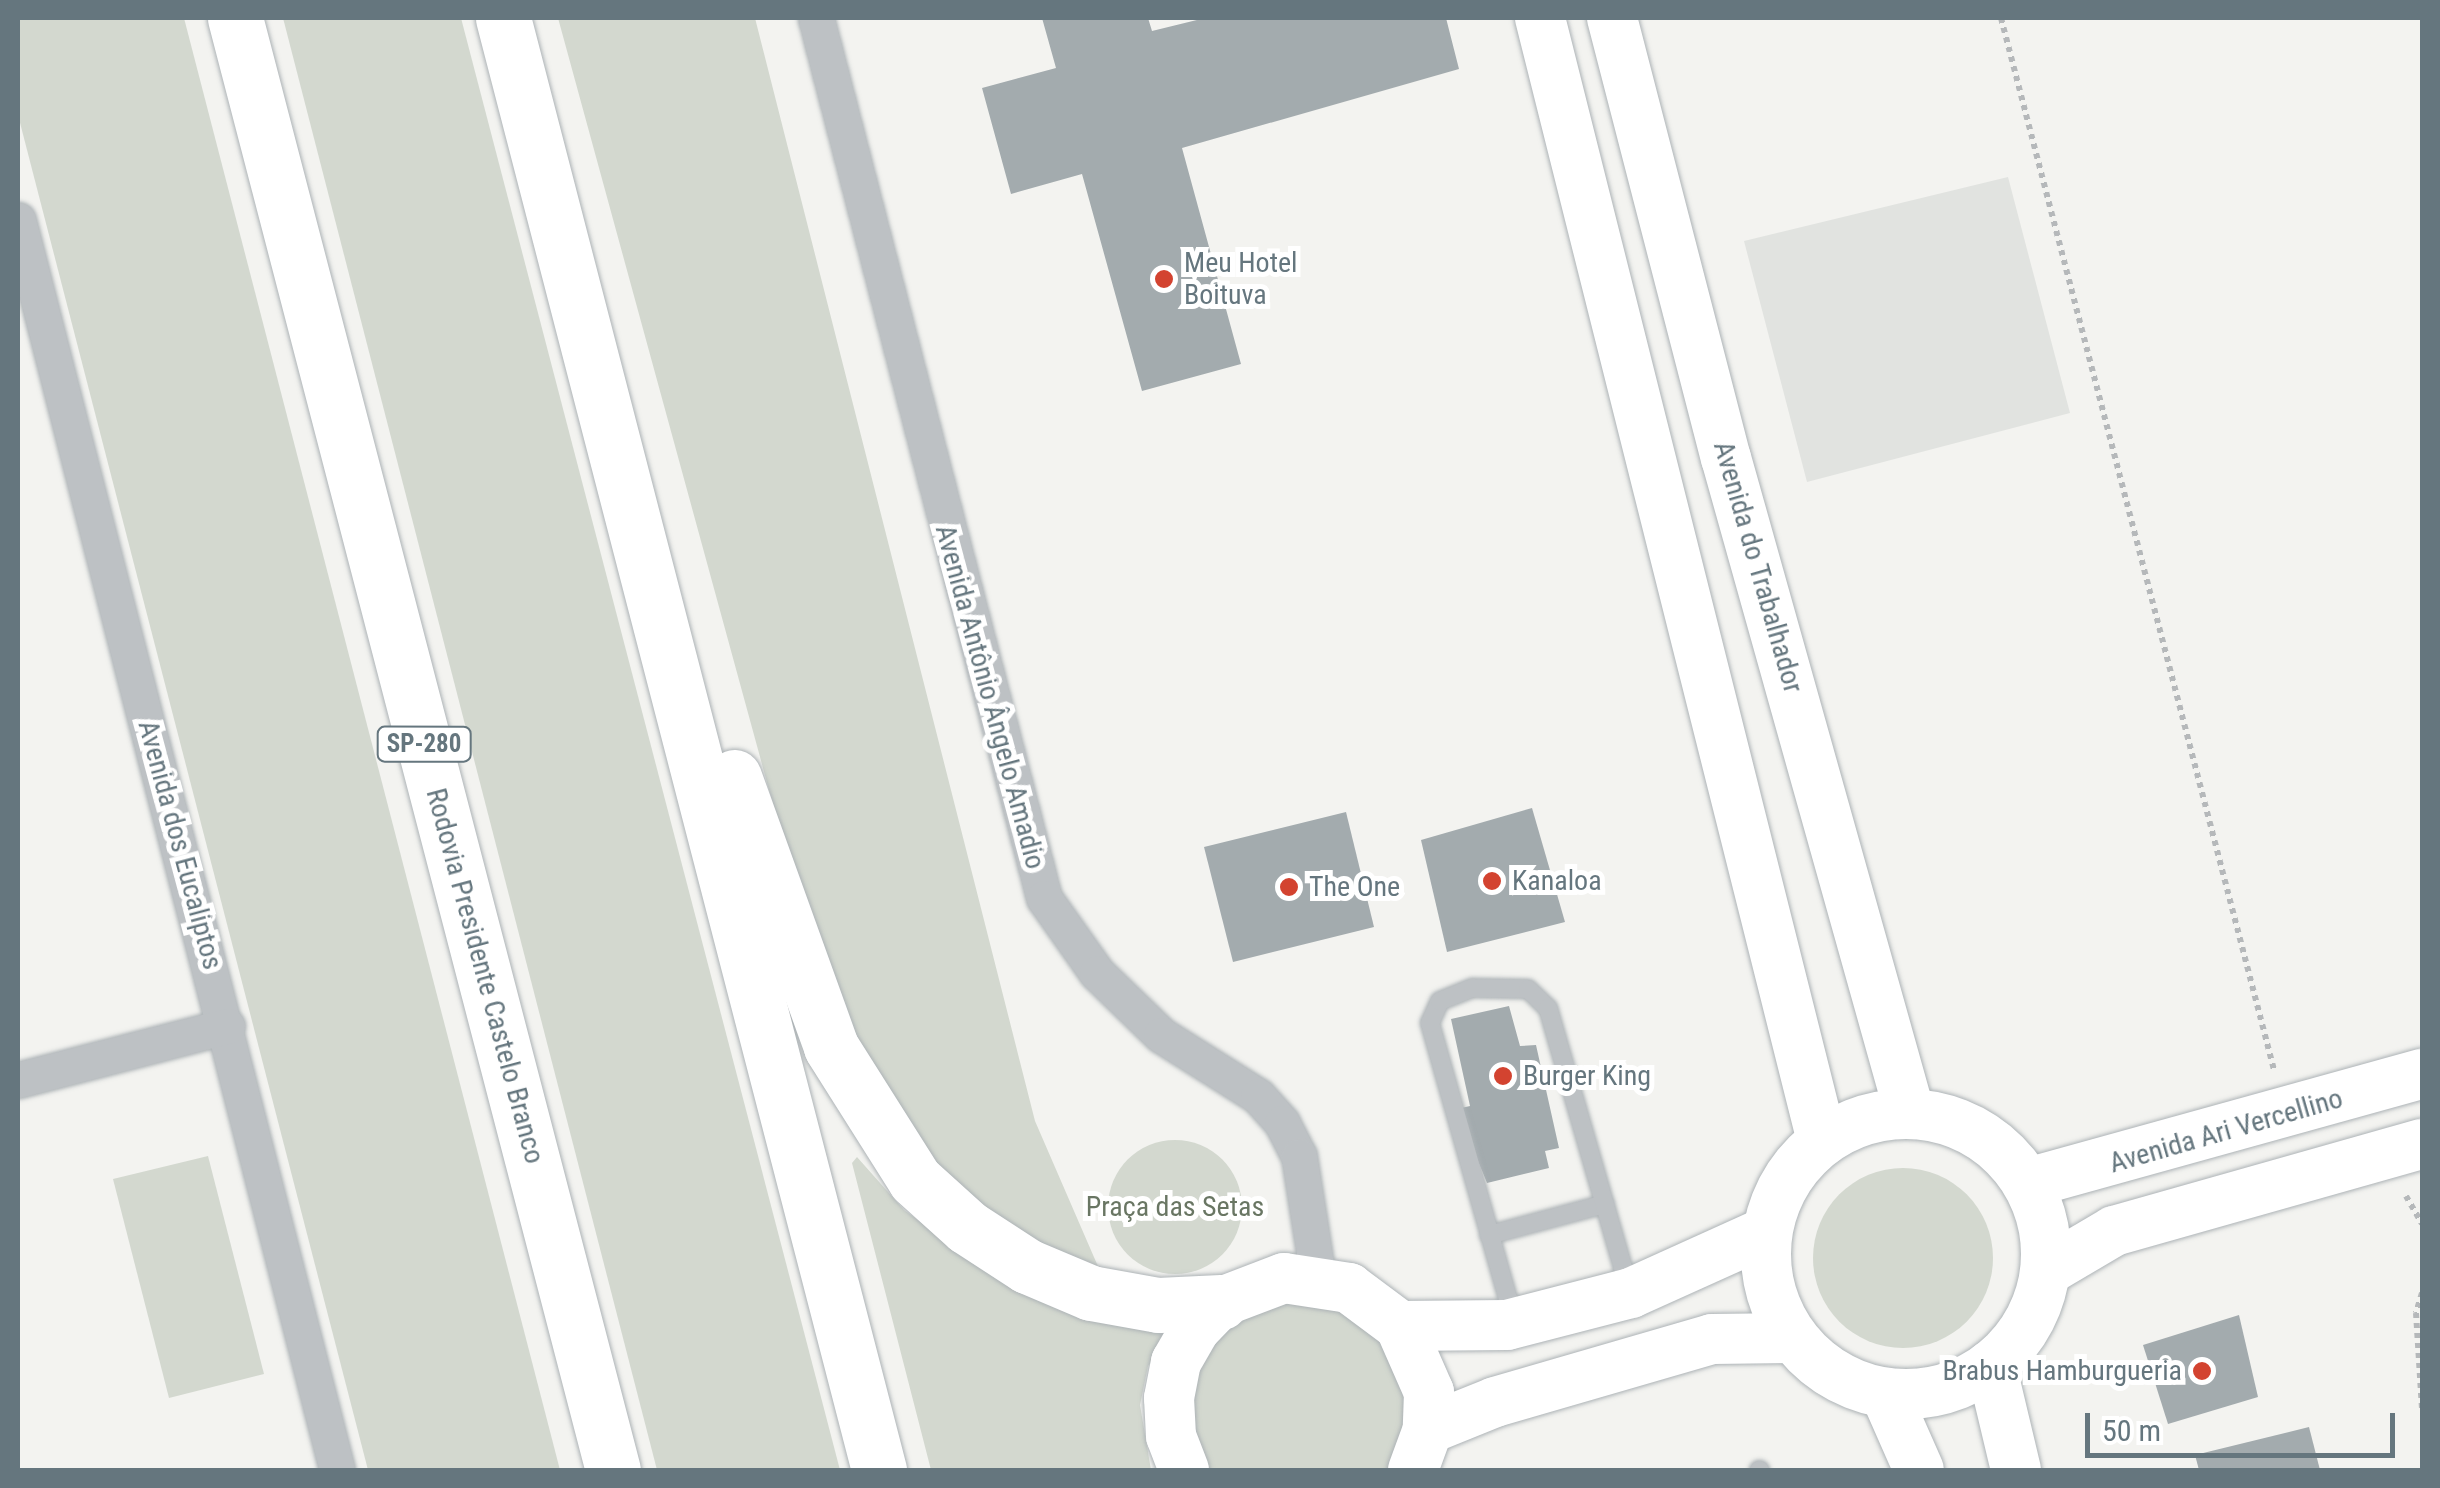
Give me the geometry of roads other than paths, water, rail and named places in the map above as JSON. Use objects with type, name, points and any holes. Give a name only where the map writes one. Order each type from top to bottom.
[{"type":"highway","name":"Rodovia Presidente Castelo Branco","points":[[236,18],[614,1470]]},
{"type":"highway","points":[[503,18],[879,1470]]},
{"type":"highway","points":[[587,339],[796,960],[870,1116],[915,1180],[967,1227],[1027,1266],[1091,1294],[1158,1305],[1221,1302]]},
{"type":"street","name":"Avenida Antônio Ângelo Amadio","points":[[816,18],[1044,898],[1097,973],[1161,1035],[1258,1096],[1282,1123],[1299,1156],[1318,1278]]},
{"type":"street","points":[[1540,18],[1822,1141]]},
{"type":"street","name":"Avenida do Trabalhador","points":[[1612,18],[1726,458],[1910,1114]]},
{"type":"street","name":"Avenida dos Eucaliptos","points":[[18,220],[338,1470]]},
{"type":"street","points":[[18,1080],[227,1026]]},
{"type":"street","name":"Avenida Ari Vercellino","points":[[2028,1182],[2286,1117],[2422,1074]]},
{"type":"street","points":[[1910,1114],[1965,1123],[2000,1148],[2028,1182],[2044,1226],[2046,1271],[2036,1307],[1991,1365],[1923,1394],[1886,1393],[1833,1375],[1791,1338],[1767,1288],[1764,1233],[1785,1186],[1822,1141],[1872,1120],[1910,1114]]},
{"type":"street","points":[[2046,1271],[2114,1231],[2422,1144]]},
{"type":"street","points":[[1400,1326],[1514,1322],[1631,1293],[1764,1233]]},
{"type":"street","points":[[1184,1470],[1171,1436],[1169,1398],[1176,1362],[1195,1329],[1221,1302],[1268,1282],[1318,1278],[1377,1304],[1400,1326],[1429,1392],[1421,1450]]},
{"type":"street","points":[[1421,1450],[1495,1402],[1712,1339],[1791,1338]]},
{"type":"street","points":[[1991,1365],[2016,1470]]},
{"type":"street","points":[[1886,1393],[1920,1470]]},
{"type":"lane","points":[[1514,1322],[1430,1023],[1440,1001],[1474,988],[1528,989],[1548,1008],[1631,1293]]},
{"type":"lane","points":[[1489,1234],[1605,1204]]},
{"type":"place","name":"Meu Hotel Boituva","points":[[1164,279]]},
{"type":"place","name":"Kanaloa","points":[[1492,881]]},
{"type":"place","name":"The One","points":[[1289,887]]},
{"type":"place","name":"Burger King","points":[[1503,1076]]},
{"type":"place","name":"Brabus Hamburgueria","points":[[2202,1371]]},
{"type":"park label","name":"Praça das Setas","points":[[1175,1207]]}]
